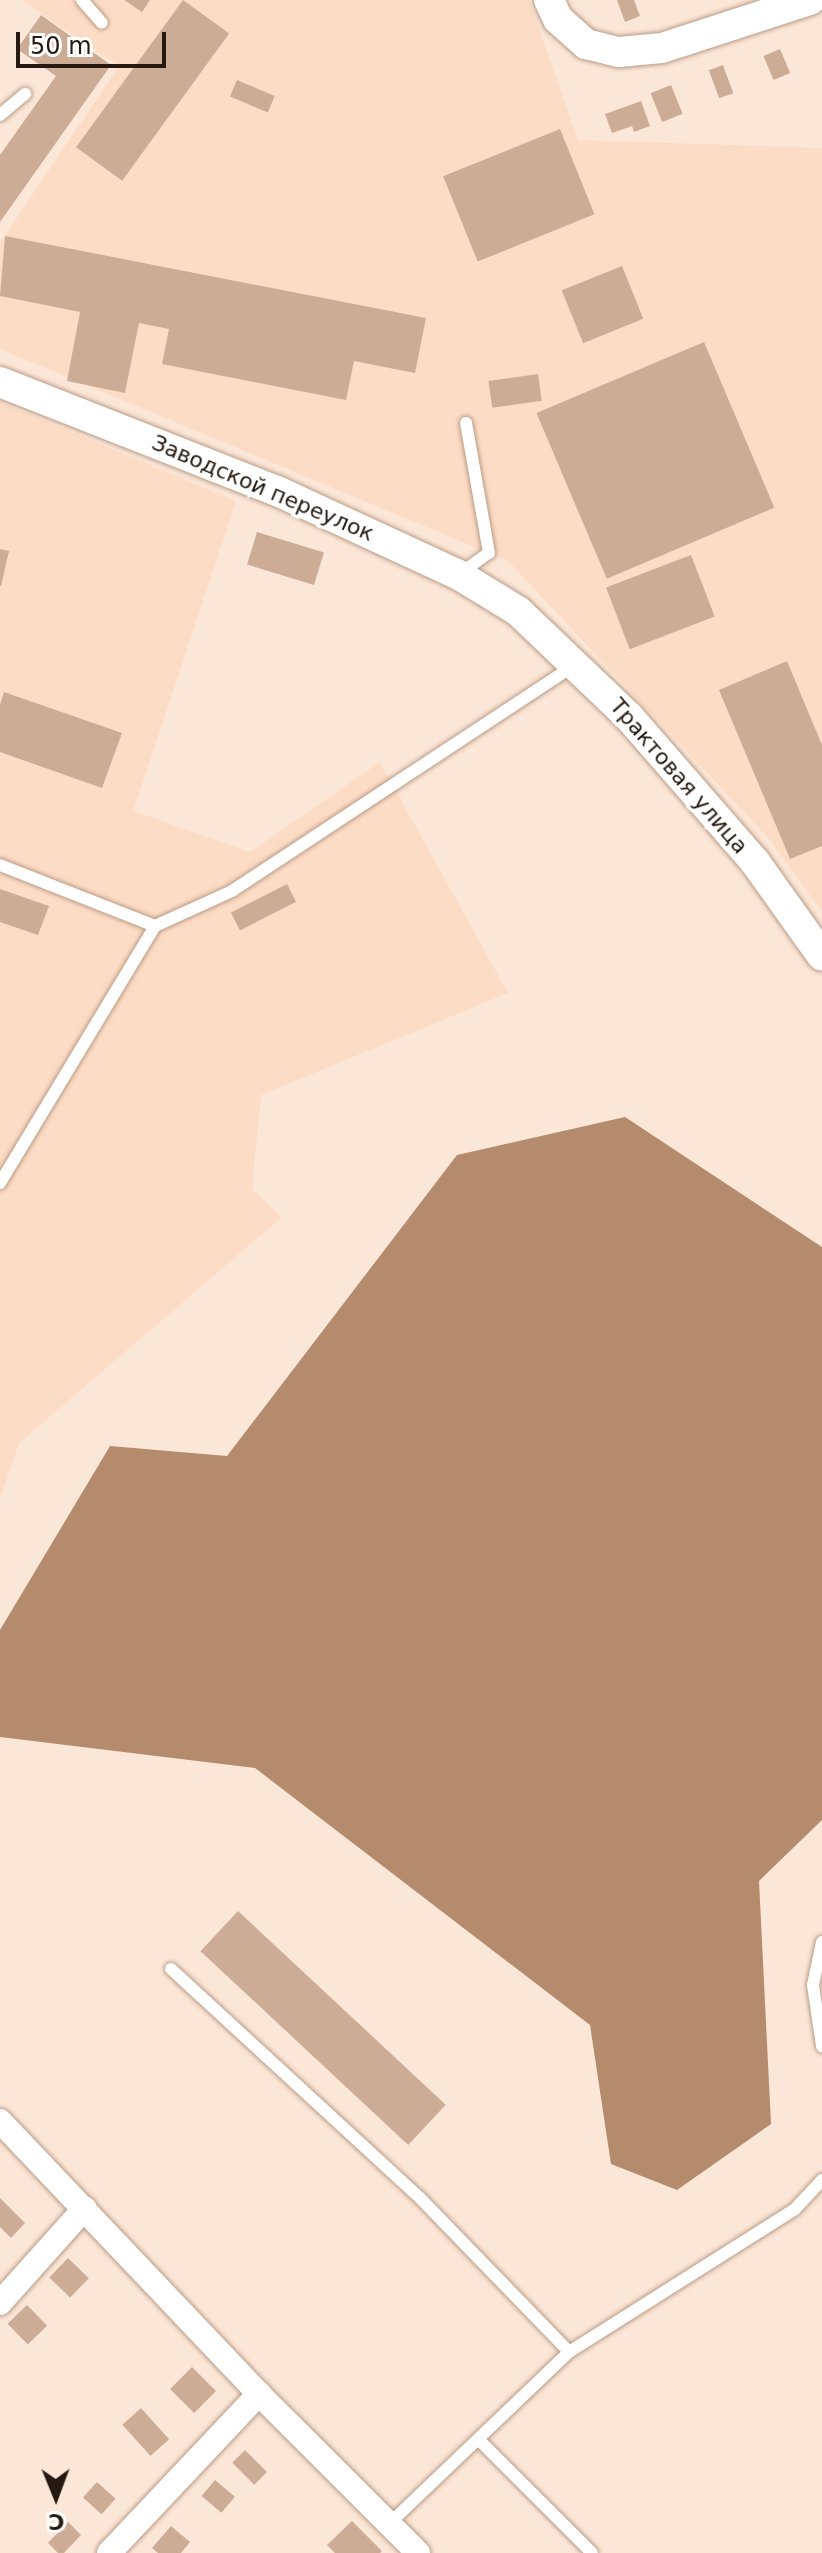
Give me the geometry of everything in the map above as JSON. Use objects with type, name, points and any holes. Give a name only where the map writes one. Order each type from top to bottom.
[{"type":"street","points":[[549,0],[558,19],[586,44],[619,52],[662,48],[810,0]]},
{"type":"street","name":"Заводской переулок","points":[[0,382],[277,491],[459,575],[518,611]]},
{"type":"street","name":"Трактовая улица","points":[[518,611],[629,717],[755,862],[822,956]]},
{"type":"street","points":[[0,2121],[259,2394],[418,2553]]},
{"type":"street","points":[[0,2303],[85,2208]]},
{"type":"street","points":[[109,2553],[259,2394]]},
{"type":"lane","points":[[82,0],[102,23]]},
{"type":"lane","points":[[0,115],[25,94]]},
{"type":"lane","points":[[459,575],[489,553],[466,423]]},
{"type":"lane","points":[[0,1183],[155,926],[232,891],[576,664]]},
{"type":"lane","points":[[0,865],[155,926]]},
{"type":"lane","points":[[822,1942],[813,1985],[822,2046]]},
{"type":"lane","points":[[171,1969],[420,2198],[569,2352]]},
{"type":"lane","points":[[389,2524],[569,2352],[795,2209],[822,2180]]},
{"type":"lane","points":[[478,2439],[592,2553]]},
{"type":"shaded area","points":[[21,0],[529,0],[578,140],[822,148],[822,912],[769,839],[508,561],[0,349],[0,243],[119,66]]},
{"type":"shaded area","points":[[0,402],[236,501],[133,811],[250,852],[380,762],[508,993],[261,1095],[252,1189],[282,1217],[19,1443],[0,1498]]},
{"type":"shaded area","points":[[625,1117],[822,1247],[822,1820],[759,1881],[771,2124],[677,2190],[611,2164],[590,2025],[255,1768],[0,1737],[0,1630],[110,1446],[227,1456],[457,1155]]},
{"type":"building","points":[[124,0],[150,0],[142,12]]},
{"type":"building","points":[[183,0],[229,34],[122,181],[76,147]]},
{"type":"building","points":[[617,0],[634,0],[640,16],[625,22]]},
{"type":"building","points":[[41,15],[111,65],[0,222],[0,155],[56,76],[17,49]]},
{"type":"building","points":[[780,49],[790,73],[774,80],[763,56]]},
{"type":"building","points":[[723,65],[733,93],[719,98],[709,70]]},
{"type":"building","points":[[237,80],[275,96],[268,113],[230,97]]},
{"type":"building","points":[[671,85],[683,114],[662,122],[651,93]]},
{"type":"building","points":[[641,101],[650,126],[634,132],[632,126],[612,133],[605,114]]},
{"type":"building","points":[[560,129],[594,214],[478,262],[443,176]]},
{"type":"building","points":[[5,236],[426,318],[415,373],[354,361],[346,400],[162,364],[169,329],[139,323],[125,393],[67,381],[80,312],[0,296]]},
{"type":"building","points":[[622,266],[643,319],[583,343],[562,290]]},
{"type":"building","points":[[704,342],[774,508],[607,579],[536,413]]},
{"type":"building","points":[[538,374],[542,401],[492,408],[488,381]]},
{"type":"building","points":[[257,532],[324,552],[314,585],[247,565]]},
{"type":"building","points":[[0,549],[9,551],[1,586],[0,586]]},
{"type":"building","points":[[691,555],[715,617],[630,649],[606,588]]},
{"type":"building","points":[[787,661],[822,745],[822,846],[790,859],[719,690]]},
{"type":"building","points":[[4,692],[122,733],[102,788],[0,752],[0,705]]},
{"type":"building","points":[[287,884],[296,902],[240,930],[231,913]]},
{"type":"building","points":[[0,889],[49,906],[38,935],[0,922]]},
{"type":"building","points":[[238,1911],[446,2105],[408,2145],[200,1951]]},
{"type":"building","points":[[0,2198],[25,2223],[11,2238],[0,2227]]},
{"type":"building","points":[[68,2258],[89,2278],[70,2298],[49,2277]]},
{"type":"building","points":[[27,2305],[47,2326],[28,2345],[8,2324]]},
{"type":"building","points":[[192,2367],[216,2391],[194,2413],[170,2389]]},
{"type":"building","points":[[141,2408],[169,2439],[151,2456],[122,2425]]},
{"type":"building","points":[[245,2450],[267,2472],[254,2485],[232,2463]]},
{"type":"building","points":[[215,2480],[235,2497],[221,2513],[202,2496]]},
{"type":"building","points":[[97,2482],[116,2499],[102,2514],[83,2498]]},
{"type":"building","points":[[352,2521],[382,2551],[380,2553],[335,2553],[327,2545]]},
{"type":"building","points":[[68,2522],[81,2535],[64,2553],[58,2553],[48,2543]]},
{"type":"building","points":[[171,2526],[190,2542],[181,2553],[158,2553],[152,2548]]}]
